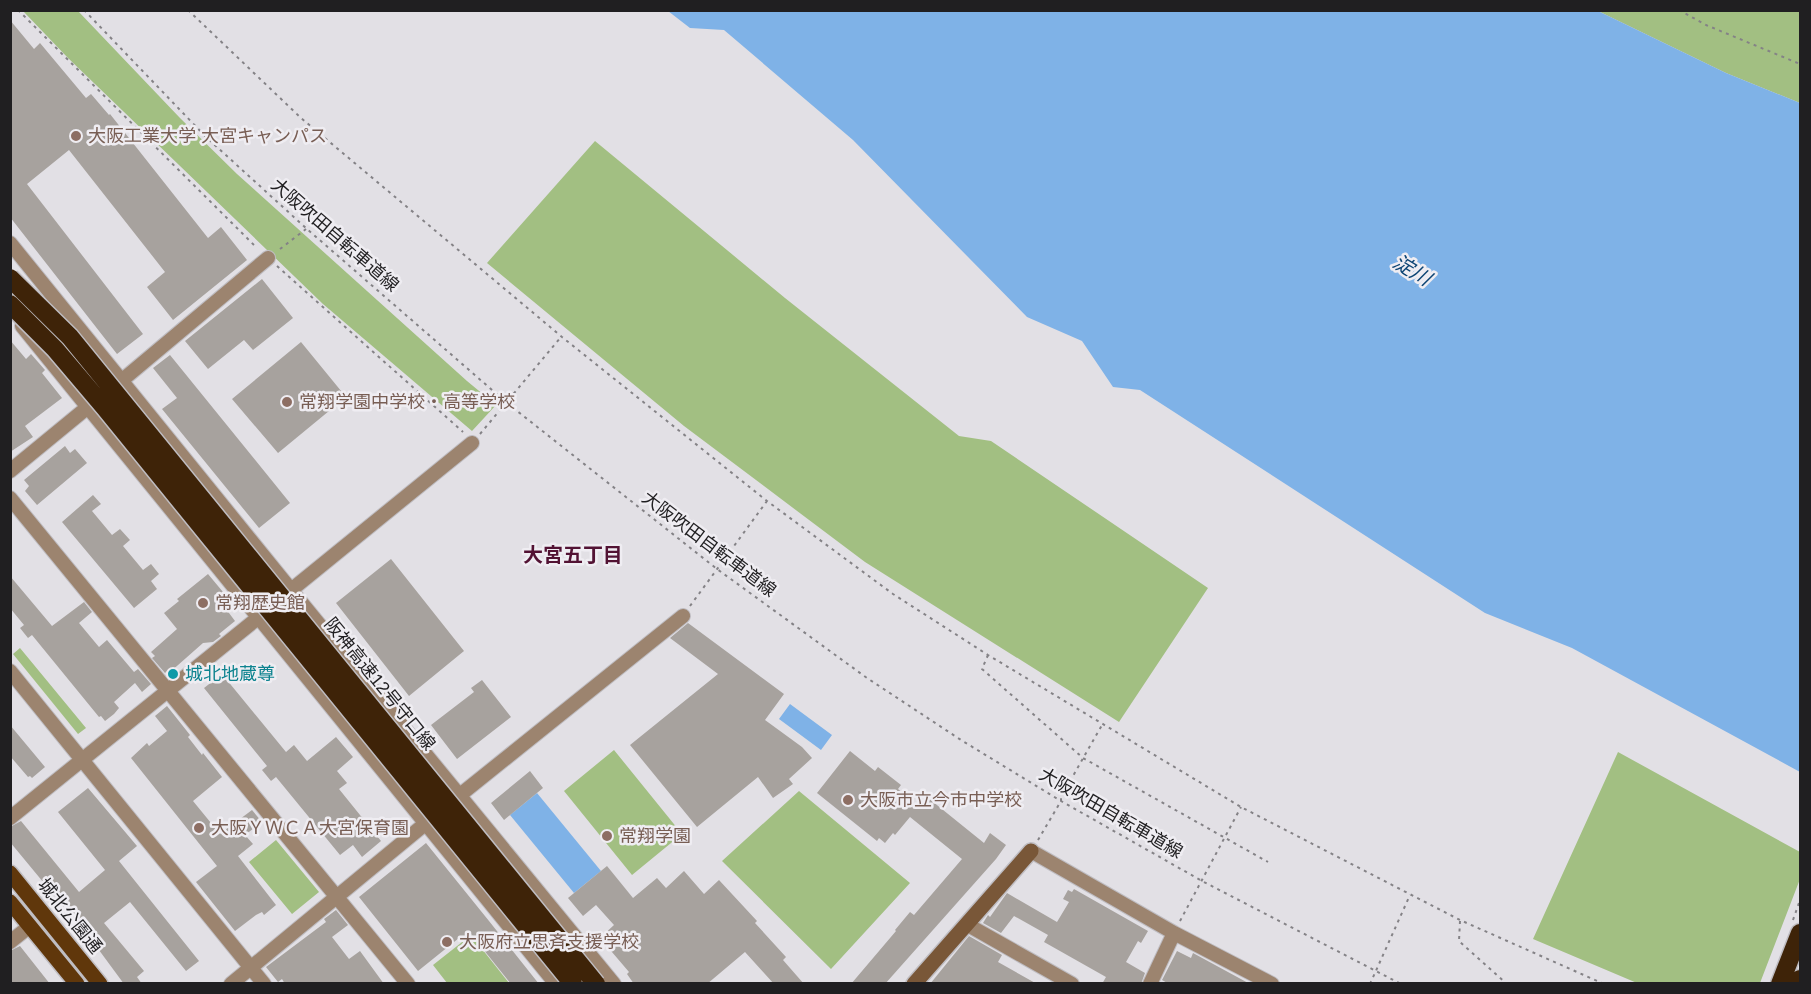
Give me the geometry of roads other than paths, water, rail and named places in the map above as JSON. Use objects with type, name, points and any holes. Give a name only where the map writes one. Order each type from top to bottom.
[{"type":"highway","name":"阪神高速12号守口線","points":[[10,278],[70,337],[596,984]]},
{"type":"highway","points":[[10,304],[55,348],[105,408],[573,984]]},
{"type":"highway","points":[[1780,984],[1800,933]]},
{"type":"highway","points":[[1799,984],[1800,979]]},
{"type":"main road","name":"城北公園通","points":[[10,873],[99,984]]},
{"type":"main road","name":"城北公園通","points":[[10,902],[77,984]]},
{"type":"street","points":[[10,243],[614,984]]},
{"type":"street","points":[[10,471],[268,258]]},
{"type":"street","points":[[10,312],[556,984]]},
{"type":"street","points":[[10,818],[258,618],[468,438]]},
{"type":"street","points":[[10,498],[408,984]]},
{"type":"street","points":[[231,984],[460,795],[683,616]]},
{"type":"street","points":[[10,671],[264,984]]},
{"type":"street","points":[[914,984],[1031,851],[1174,933],[1272,984]]},
{"type":"street","points":[[968,925],[1072,984]]},
{"type":"street","points":[[10,942],[30,926]]},
{"type":"street","points":[[1150,984],[1174,933]]},
{"type":"water","name":"淀川","points":[[668,11],[1598,11],[1726,73],[1800,103],[1800,772],[1572,648],[1485,613],[1140,390],[1113,387],[1082,341],[1027,317],[853,140],[724,30],[690,28]]},
{"type":"water","points":[[790,704],[832,735],[821,750],[779,719]]},
{"type":"water","points":[[537,793],[601,871],[574,893],[510,815]]},
{"type":"place","name":"大阪工業大学 大宮キャンパス","points":[[76,136]]},
{"type":"place","name":"常翔学園中学校・高等学校","points":[[287,402]]},
{"type":"place","name":"常翔歴史館","points":[[203,603]]},
{"type":"place","name":"城北地蔵尊","points":[[173,674]]},
{"type":"place","name":"大阪市立今市中学校","points":[[848,800]]},
{"type":"place","name":"大阪ＹＷＣＡ大宮保育園","points":[[199,828]]},
{"type":"place","name":"常翔学園","points":[[607,836]]},
{"type":"place","name":"大阪府立思斉支援学校","points":[[447,942]]},
{"type":"district","name":"大宮五丁目","points":[[573,555]]}]
